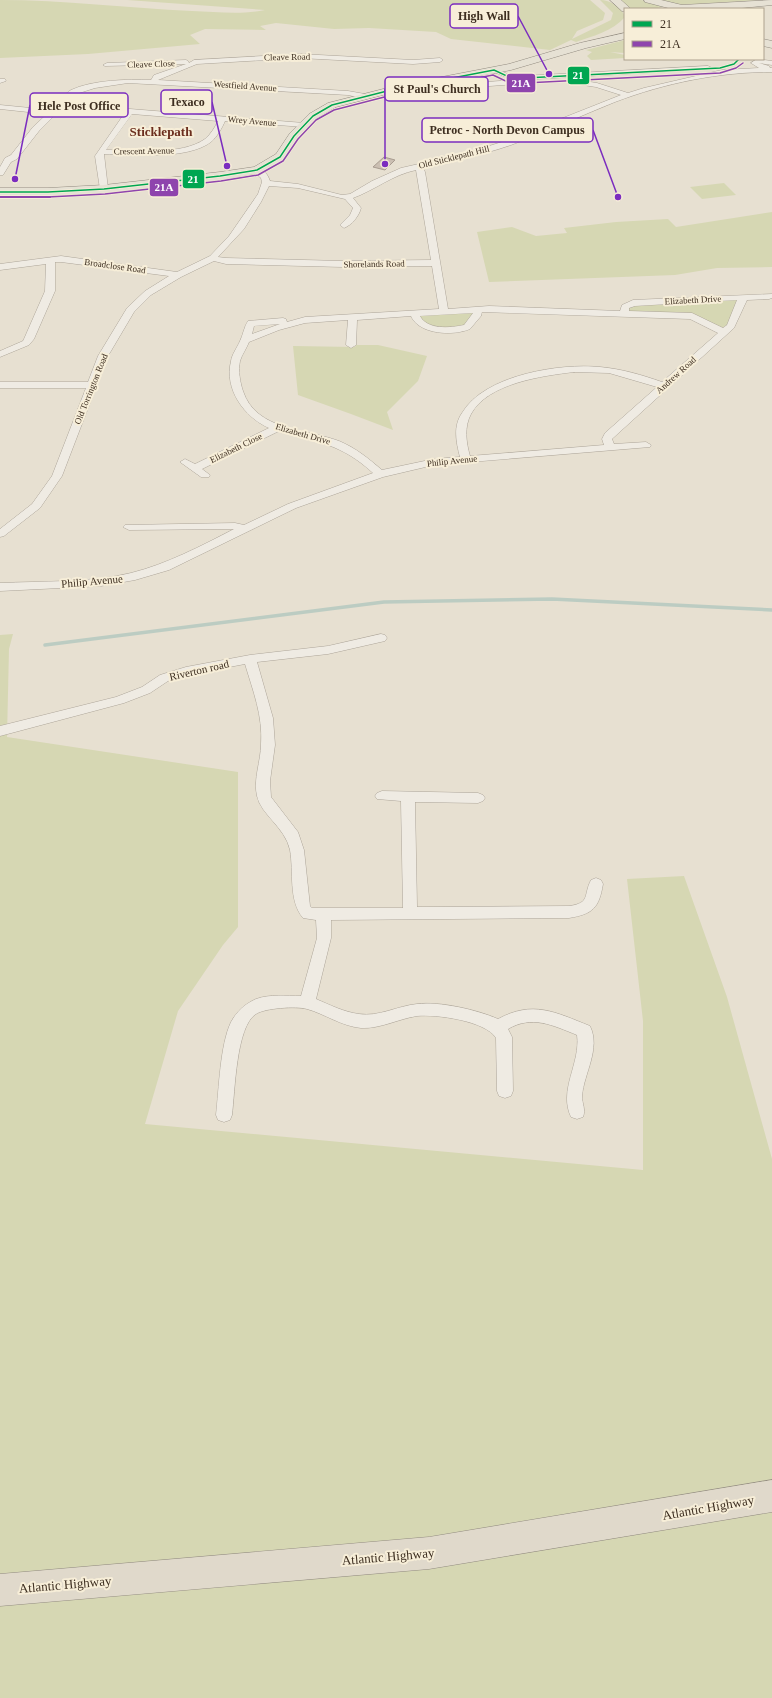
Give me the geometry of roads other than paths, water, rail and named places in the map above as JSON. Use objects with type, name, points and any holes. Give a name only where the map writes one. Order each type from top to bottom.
[{"type":"highway","name":"Atlantic Highway","points":[[0,1590],[429,1553],[772,1496]]},
{"type":"main road","points":[[615,0],[625,8]]},
{"type":"main road","points":[[649,0],[684,8],[761,4],[772,2]]},
{"type":"main road","points":[[751,8],[761,4]]},
{"type":"main road","points":[[584,45],[624,26]]},
{"type":"main road","points":[[0,192],[48,192],[104,189],[220,176],[257,170],[280,157],[304,125],[321,110],[362,96],[494,70],[529,62],[584,45],[624,36]]},
{"type":"street","name":"Cleave Road","points":[[153,82],[157,77],[193,64],[194,62],[300,56],[440,60]]},
{"type":"street","name":"Cleave Close","points":[[107,66],[194,62]]},
{"type":"street","points":[[494,70],[511,78],[525,78],[720,68],[754,64],[762,67],[772,64]]},
{"type":"street","name":"Old Sticklepath Hill","points":[[348,197],[388,176],[418,166],[469,155],[508,143],[627,95],[714,74],[739,70],[772,71]]},
{"type":"street","points":[[612,101],[619,102],[655,95],[725,77],[772,71]]},
{"type":"street","points":[[393,94],[449,86],[564,80],[597,85],[627,95]]},
{"type":"street","name":"Westfield Avenue","points":[[0,173],[7,158],[73,92],[94,86],[128,81],[208,84],[348,93],[362,96]]},
{"type":"street","points":[[0,107],[53,112]]},
{"type":"street","name":"Wrey Avenue","points":[[81,108],[304,125]]},
{"type":"street","points":[[104,189],[99,156],[100,152],[130,111]]},
{"type":"street","name":"Crescent Avenue","points":[[100,152],[156,152],[187,149],[206,141],[211,137],[223,118]]},
{"type":"street","points":[[418,166],[422,178],[444,312]]},
{"type":"street","points":[[257,170],[265,177],[266,183],[298,186],[342,197],[348,197],[357,208],[355,214],[343,226]]},
{"type":"street","name":"Old Torrington Road","points":[[0,534],[36,506],[57,476],[103,356],[130,310],[148,293],[178,275],[213,258],[215,253],[239,229],[250,214],[266,183]]},
{"type":"street","name":"Shorelands Road","points":[[213,258],[226,261],[343,264],[436,263]]},
{"type":"street","name":"Broadclose Road","points":[[0,267],[61,259],[178,275]]},
{"type":"street","points":[[0,354],[26,343],[29,339],[50,291],[51,260]]},
{"type":"street","name":"Elizabeth Drive","points":[[624,314],[625,307],[633,303],[769,296]]},
{"type":"street","name":"Andrew Road","points":[[610,448],[607,439],[609,435],[731,326],[742,300],[741,297]]},
{"type":"street","points":[[414,313],[416,321],[427,328],[434,330],[466,328],[478,314],[476,310]]},
{"type":"street","name":"Elizabeth Drive","points":[[380,474],[367,462],[343,447],[277,428],[250,413],[239,396],[235,362],[246,340],[250,324],[253,322],[476,310],[692,316],[723,332]]},
{"type":"street","points":[[351,345],[353,317]]},
{"type":"street","name":"Elizabeth Drive","points":[[246,340],[276,328],[305,320]]},
{"type":"street","points":[[466,460],[461,444],[460,428],[470,406],[484,395],[516,379],[549,372],[590,368],[627,374],[664,386]]},
{"type":"street","points":[[0,385],[91,385]]},
{"type":"street","name":"Elizabeth Close","points":[[195,468],[277,428]]},
{"type":"street","name":"Philip Avenue","points":[[0,587],[101,582],[131,578],[165,567],[246,530],[292,506],[380,474],[434,462],[646,445]]},
{"type":"street","name":"Elizabeth Close","points":[[185,462],[205,475]]},
{"type":"street","points":[[129,526],[235,526],[246,530]]},
{"type":"street","name":"Riverton road","points":[[0,731],[120,700],[146,690],[164,678],[186,671],[250,660],[328,650],[381,638]]},
{"type":"street","points":[[250,660],[267,718],[268,745],[263,781],[264,797],[272,810],[291,832],[297,850],[303,908],[308,914],[569,912],[584,910],[590,905],[596,884]]},
{"type":"street","points":[[382,796],[478,798]]},
{"type":"street","points":[[408,797],[410,913]]},
{"type":"street","points":[[307,1002],[324,938],[323,914]]},
{"type":"street","points":[[224,1115],[232,1048],[238,1024],[249,1010],[261,1004],[273,1002],[307,1002],[344,1018],[360,1021],[374,1021],[416,1010],[433,1009],[482,1019],[498,1028],[504,1037],[505,1091]]},
{"type":"street","points":[[498,1028],[513,1019],[528,1014],[573,1026],[584,1031],[586,1046],[574,1097],[577,1112]]},
{"type":"waterway","points":[[45,645],[384,602],[552,599],[772,610]]},
{"type":"place","name":"High Wall","points":[[549,74]]},
{"type":"place","name":"St Paul's Church","points":[[385,164]]},
{"type":"place","name":"Texaco","points":[[227,166]]},
{"type":"place","name":"Hele Post Office","points":[[15,179]]},
{"type":"place","name":"Petroc - North Devon Campus","points":[[618,197]]},
{"type":"district","name":"Sticklepath","points":[[161,131]]}]
